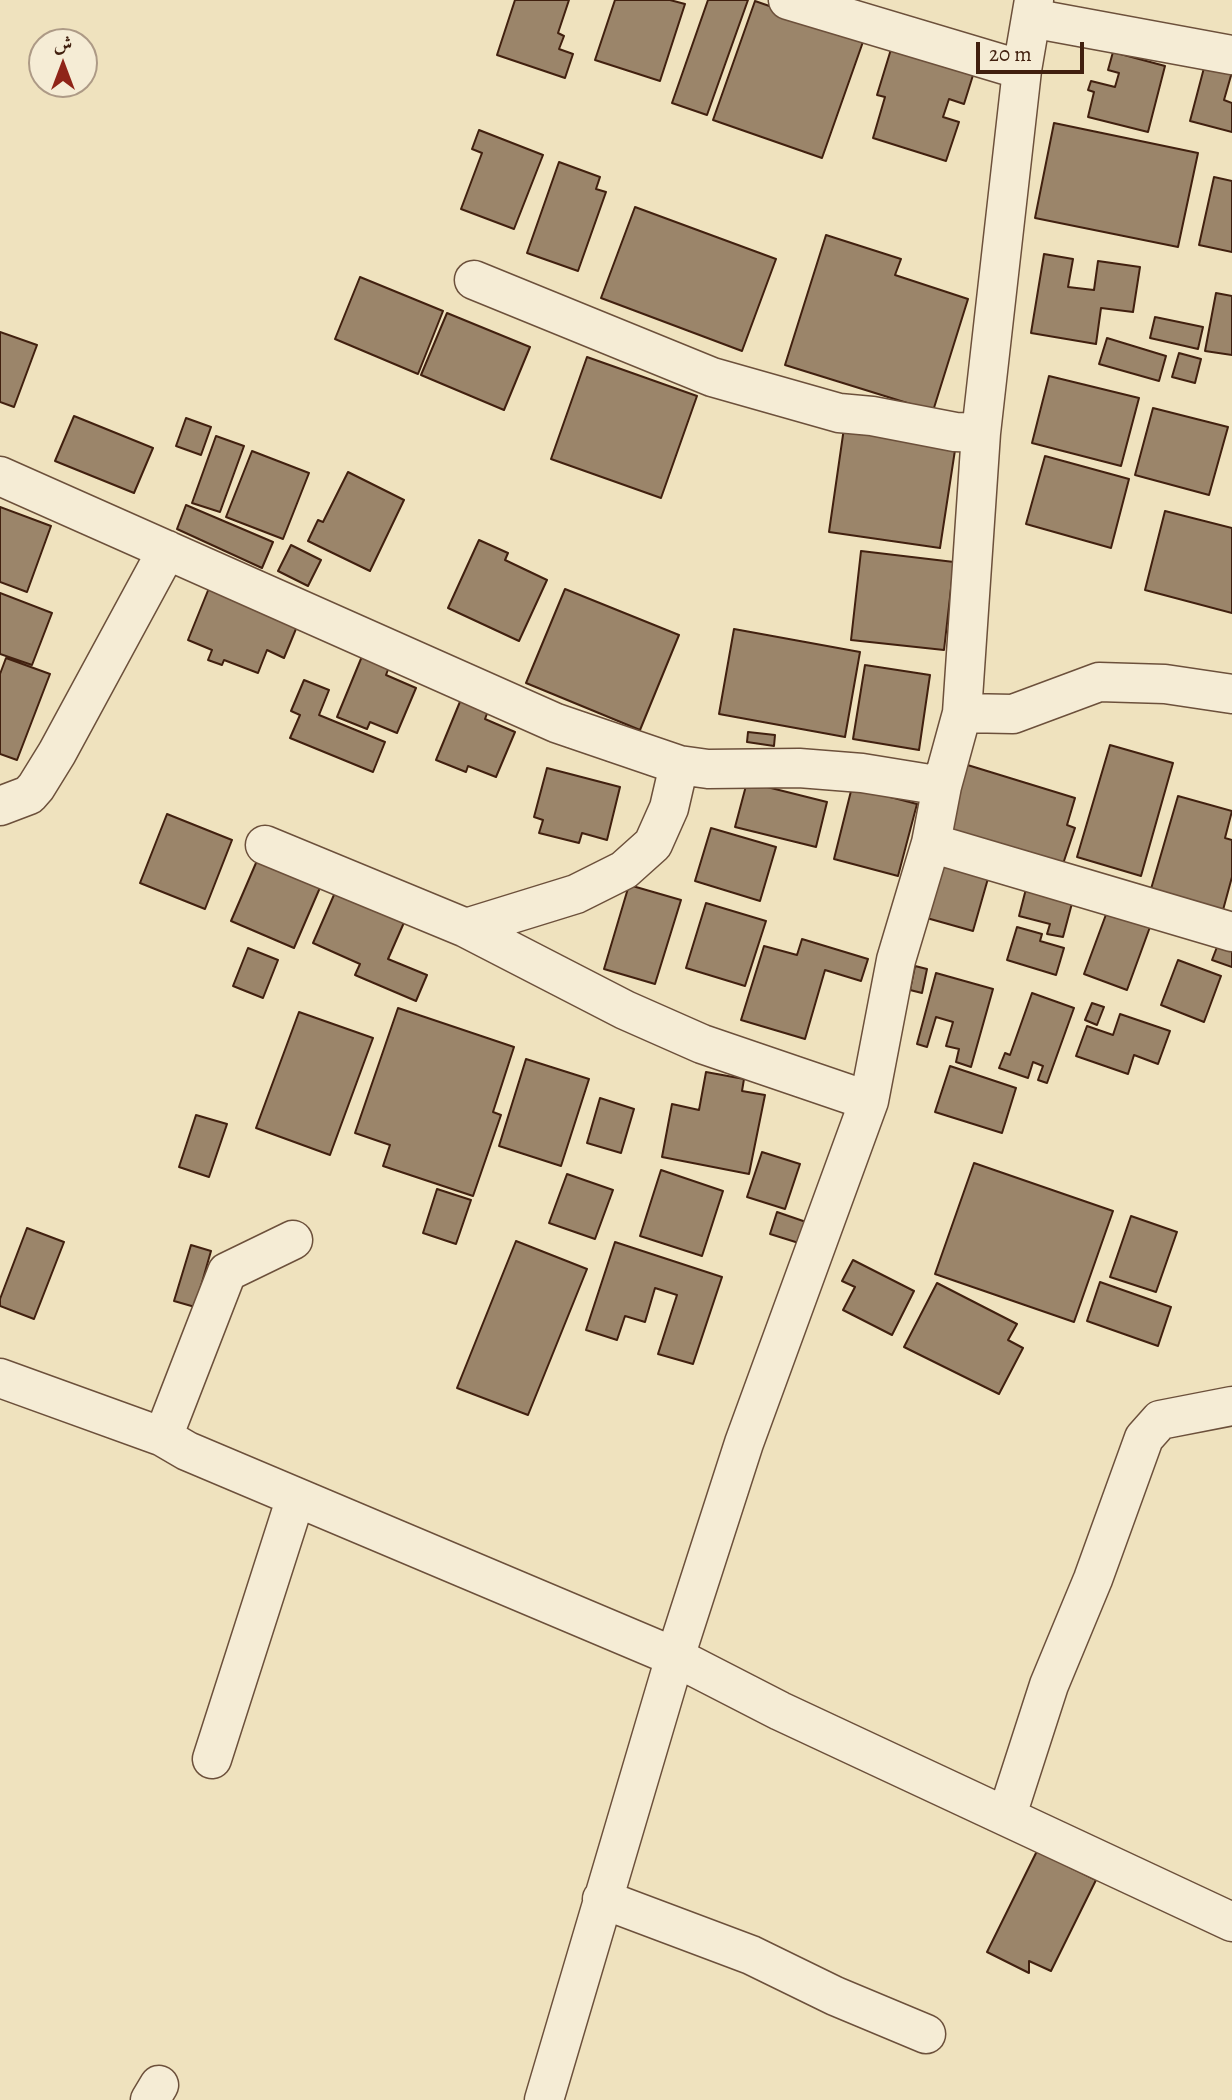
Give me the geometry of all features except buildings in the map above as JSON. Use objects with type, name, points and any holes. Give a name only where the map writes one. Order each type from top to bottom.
[{"type":"street","points":[[788,0],[1022,71]]},
{"type":"street","points":[[544,2100],[675,1657],[744,1443],[870,1101],[896,960],[931,843],[942,786],[962,713],[981,432],[1022,71],[1032,9],[1232,55]]},
{"type":"street","points":[[474,280],[712,377],[839,413],[872,416],[955,432],[981,432]]},
{"type":"street","points":[[0,476],[556,723],[678,765],[708,769],[799,768],[862,773],[942,786]]},
{"type":"street","points":[[0,806],[29,795],[36,787],[58,752],[167,550]]},
{"type":"street","points":[[962,713],[1013,714],[1099,682],[1165,684],[1232,694]]},
{"type":"street","points":[[466,928],[576,894],[624,870],[653,844],[669,808],[678,765]]},
{"type":"street","points":[[931,843],[1232,932]]},
{"type":"street","points":[[265,845],[466,928],[625,1010],[702,1044],[870,1101]]},
{"type":"street","points":[[163,1437],[227,1272],[293,1240]]},
{"type":"street","points":[[0,1378],[163,1437],[187,1451],[675,1657],[780,1711],[1232,1922]]},
{"type":"street","points":[[1007,1815],[1049,1685],[1093,1579],[1143,1438],[1160,1420],[1232,1406]]},
{"type":"street","points":[[212,1759],[296,1497]]},
{"type":"street","points":[[602,1899],[751,1955],[835,1996],[926,2034]]}]
